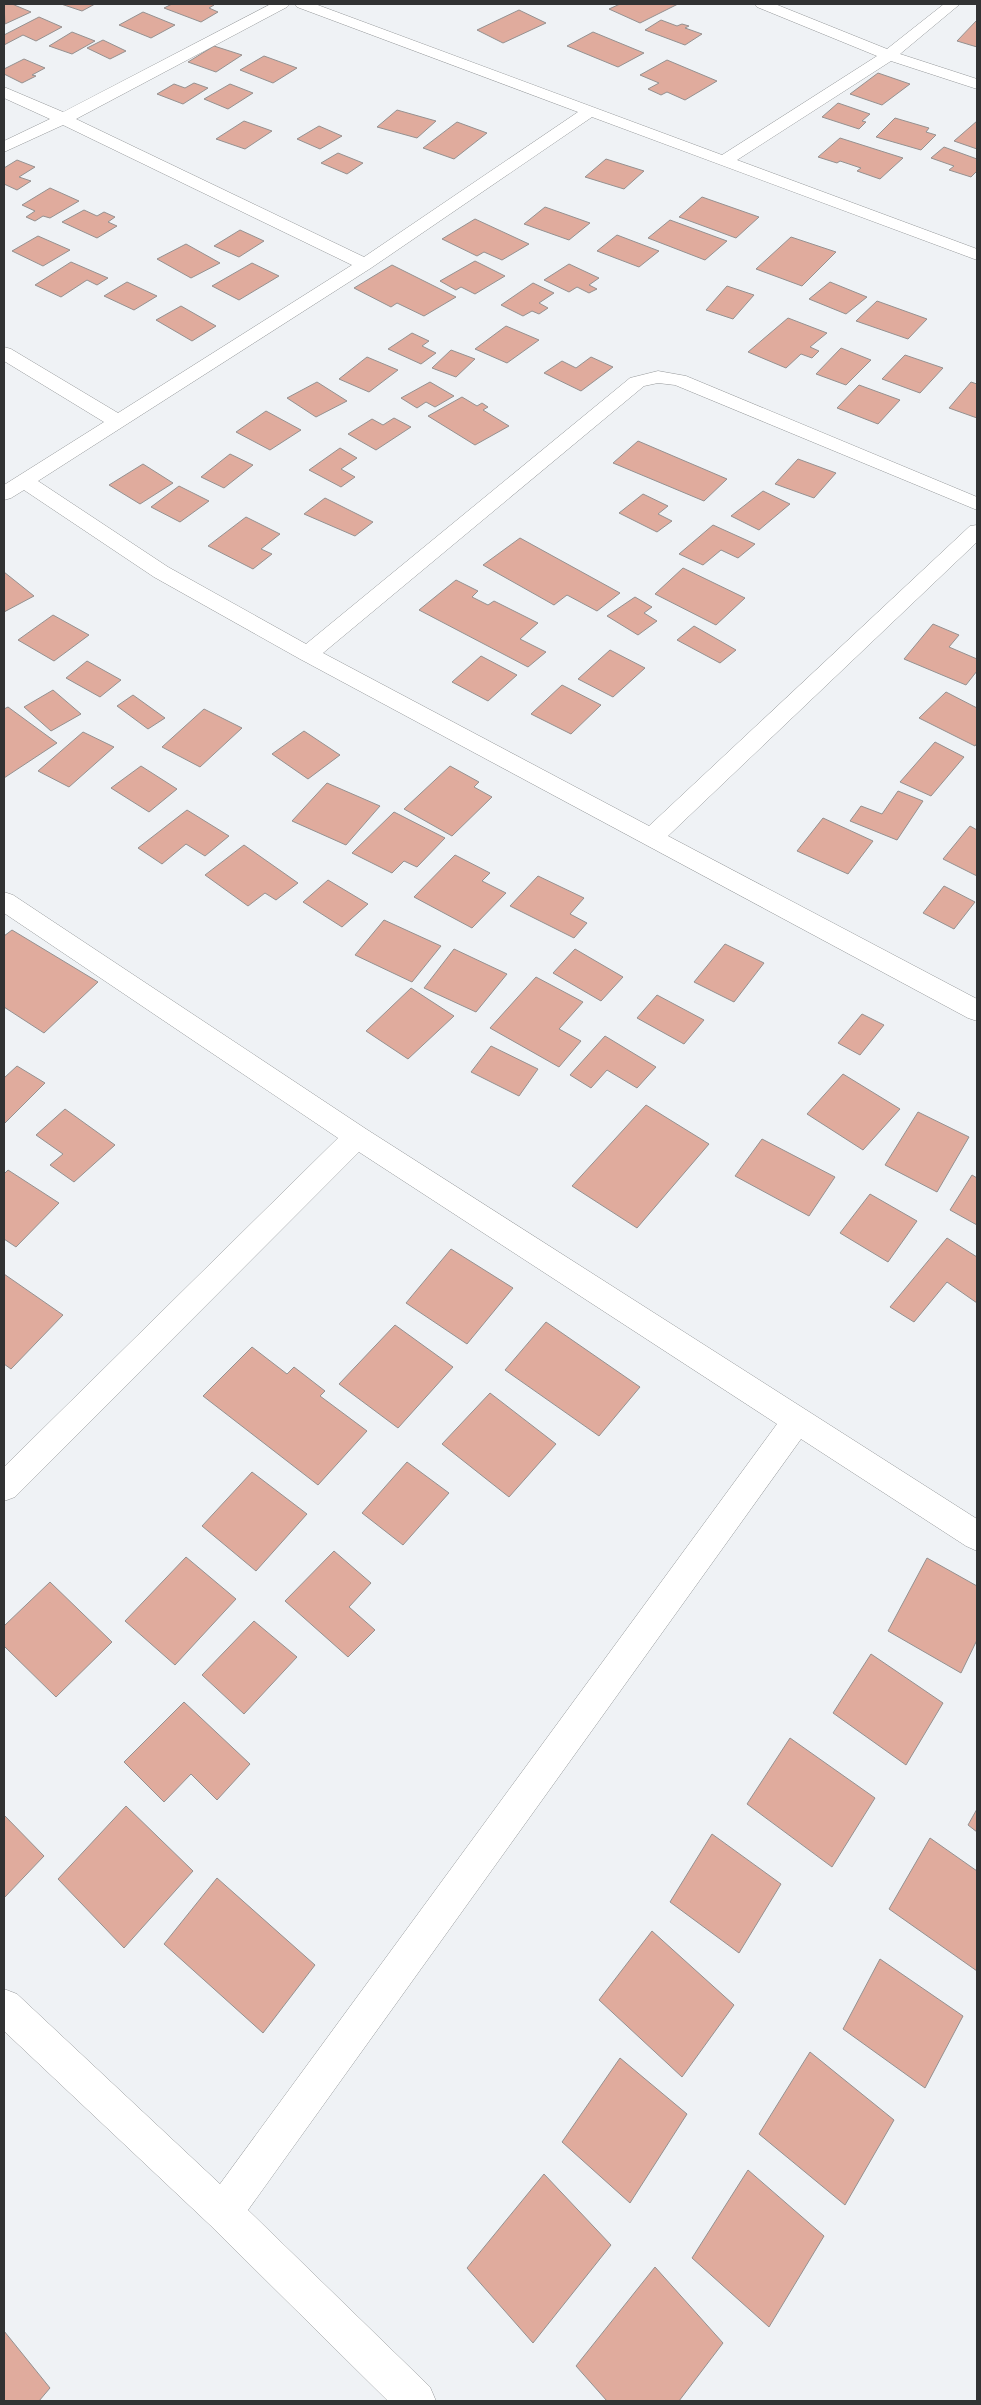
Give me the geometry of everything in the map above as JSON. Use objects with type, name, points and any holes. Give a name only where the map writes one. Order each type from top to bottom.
[{"type":"street","points":[[4,147],[64,119],[282,4]]},
{"type":"street","points":[[302,4],[977,255]]},
{"type":"street","points":[[762,4],[889,54],[977,84]]},
{"type":"street","points":[[724,161],[889,54],[952,4]]},
{"type":"street","points":[[4,92],[64,119],[364,264]]},
{"type":"street","points":[[4,494],[364,264],[590,111]]},
{"type":"street","points":[[4,352],[117,421]]},
{"type":"street","points":[[308,654],[637,382],[658,377],[679,380],[977,504]]},
{"type":"street","points":[[24,481],[162,572],[308,654],[977,1012]]},
{"type":"street","points":[[652,837],[977,531]]},
{"type":"street","points":[[4,901],[357,1137],[977,1536]]},
{"type":"street","points":[[4,1487],[357,1137]]},
{"type":"street","points":[[223,2212],[797,1420]]},
{"type":"street","points":[[4,2007],[223,2212],[416,2401]]},
{"type":"building","points":[[4,4],[12,4],[31,12],[5,24]]},
{"type":"building","points":[[61,4],[95,4],[82,11]]},
{"type":"building","points":[[172,4],[210,4],[214,5],[209,8],[218,12],[201,22],[164,8]]},
{"type":"building","points":[[620,4],[678,4],[640,23],[609,9]]},
{"type":"building","points":[[519,10],[546,23],[503,43],[477,30]]},
{"type":"building","points":[[143,12],[175,25],[151,38],[119,25]]},
{"type":"building","points":[[39,17],[62,27],[36,41],[23,35],[4,45],[4,35]]},
{"type":"building","points":[[661,20],[677,26],[682,24],[689,26],[685,28],[702,34],[685,45],[645,30]]},
{"type":"building","points":[[977,20],[977,47],[957,41]]},
{"type":"building","points":[[72,32],[95,41],[72,54],[49,46]]},
{"type":"building","points":[[593,32],[644,53],[618,67],[567,46]]},
{"type":"building","points":[[103,40],[126,51],[110,59],[87,48]]},
{"type":"building","points":[[214,46],[242,55],[216,72],[188,62]]},
{"type":"building","points":[[264,56],[297,68],[273,83],[240,70]]},
{"type":"building","points":[[24,59],[45,68],[32,75],[36,76],[22,83],[4,74],[4,69]]},
{"type":"building","points":[[667,60],[717,81],[685,100],[667,92],[661,95],[648,89],[659,83],[640,75]]},
{"type":"building","points":[[878,73],[910,84],[882,105],[850,94]]},
{"type":"building","points":[[194,83],[208,88],[183,104],[157,94],[174,84],[185,88]]},
{"type":"building","points":[[230,84],[253,93],[228,109],[204,99]]},
{"type":"building","points":[[838,103],[870,114],[862,121],[866,122],[859,129],[822,117]]},
{"type":"building","points":[[397,110],[436,121],[417,138],[377,127]]},
{"type":"building","points":[[895,118],[929,128],[926,132],[936,135],[921,150],[876,137]]},
{"type":"building","points":[[244,121],[272,131],[245,149],[216,139]]},
{"type":"building","points":[[977,121],[977,149],[954,141]]},
{"type":"building","points":[[457,122],[487,133],[454,159],[423,148]]},
{"type":"building","points":[[319,126],[342,136],[320,149],[297,139]]},
{"type":"building","points":[[840,138],[903,158],[880,179],[857,171],[861,168],[840,161],[837,163],[818,157]]},
{"type":"building","points":[[944,147],[977,159],[977,171],[971,177],[949,170],[954,166],[931,158]]},
{"type":"building","points":[[338,153],[363,163],[347,174],[321,163]]},
{"type":"building","points":[[606,159],[644,171],[624,189],[585,177]]},
{"type":"building","points":[[17,160],[35,167],[19,177],[31,181],[17,190],[4,184],[4,168]]},
{"type":"building","points":[[50,188],[79,201],[50,218],[43,216],[35,221],[26,217],[35,211],[22,205]]},
{"type":"building","points":[[702,197],[759,217],[736,238],[679,217]]},
{"type":"building","points":[[545,207],[590,223],[569,240],[524,224]]},
{"type":"building","points":[[84,210],[97,216],[104,212],[115,217],[108,222],[117,226],[97,238],[62,222]]},
{"type":"building","points":[[475,219],[529,244],[502,260],[484,252],[477,256],[442,239]]},
{"type":"building","points":[[670,220],[727,241],[705,260],[648,238]]},
{"type":"building","points":[[240,230],[264,241],[239,257],[214,246]]},
{"type":"building","points":[[617,235],[659,251],[639,267],[597,251]]},
{"type":"building","points":[[38,236],[70,250],[43,266],[12,251]]},
{"type":"building","points":[[791,237],[836,252],[802,286],[756,269]]},
{"type":"building","points":[[186,244],[220,263],[191,278],[157,259]]},
{"type":"building","points":[[475,261],[505,276],[475,294],[461,287],[456,290],[440,281]]},
{"type":"building","points":[[71,262],[108,278],[97,285],[87,280],[61,297],[35,285]]},
{"type":"building","points":[[252,263],[279,276],[239,300],[212,286]]},
{"type":"building","points":[[569,264],[599,278],[589,285],[597,289],[589,293],[577,287],[569,292],[544,280]]},
{"type":"building","points":[[392,265],[456,297],[424,316],[397,303],[391,307],[354,288]]},
{"type":"building","points":[[127,282],[157,296],[134,310],[104,296]]},
{"type":"building","points":[[830,282],[867,297],[846,314],[809,299]]},
{"type":"building","points":[[533,283],[554,293],[539,303],[548,308],[539,314],[532,311],[523,316],[501,305]]},
{"type":"building","points":[[727,286],[754,295],[733,319],[706,310]]},
{"type":"building","points":[[877,301],[927,319],[908,339],[856,321]]},
{"type":"building","points":[[181,306],[216,326],[192,341],[156,320]]},
{"type":"building","points":[[788,318],[827,333],[810,347],[819,351],[812,358],[801,354],[786,368],[748,352]]},
{"type":"building","points":[[506,326],[539,340],[507,363],[475,349]]},
{"type":"building","points":[[412,333],[429,341],[422,346],[436,353],[421,364],[388,349]]},
{"type":"building","points":[[841,348],[871,360],[846,385],[816,374]]},
{"type":"building","points":[[451,350],[475,359],[456,377],[432,368]]},
{"type":"building","points":[[905,355],[943,368],[920,393],[882,379]]},
{"type":"building","points":[[367,357],[398,370],[369,392],[339,379]]},
{"type":"building","points":[[591,357],[613,367],[581,391],[544,373],[562,361],[576,368]]},
{"type":"building","points":[[317,382],[347,401],[316,417],[287,398]]},
{"type":"building","points":[[430,382],[454,396],[435,407],[426,402],[417,408],[401,398]]},
{"type":"building","points":[[971,382],[977,384],[977,418],[949,408]]},
{"type":"building","points":[[859,385],[900,400],[878,424],[837,408]]},
{"type":"building","points":[[462,397],[477,406],[482,403],[488,407],[483,410],[509,426],[475,445],[428,416]]},
{"type":"building","points":[[266,411],[301,430],[270,450],[236,432]]},
{"type":"building","points":[[394,418],[411,427],[376,450],[348,434],[372,419],[383,425]]},
{"type":"building","points":[[638,441],[727,479],[704,501],[613,463]]},
{"type":"building","points":[[340,448],[357,458],[341,469],[355,477],[341,487],[309,470]]},
{"type":"building","points":[[230,454],[253,465],[224,488],[201,477]]},
{"type":"building","points":[[798,459],[836,473],[814,498],[775,484]]},
{"type":"building","points":[[143,464],[173,483],[140,504],[109,485]]},
{"type":"building","points":[[179,486],[209,501],[180,522],[151,507]]},
{"type":"building","points":[[763,491],[790,504],[759,530],[731,516]]},
{"type":"building","points":[[643,494],[668,506],[658,514],[672,521],[657,532],[619,513]]},
{"type":"building","points":[[325,498],[373,522],[355,536],[304,514]]},
{"type":"building","points":[[246,517],[280,534],[261,549],[272,554],[253,569],[208,546]]},
{"type":"building","points":[[713,525],[755,544],[738,558],[721,550],[703,565],[679,554]]},
{"type":"building","points":[[520,538],[620,593],[597,611],[567,595],[554,605],[483,565]]},
{"type":"building","points":[[683,568],[745,598],[716,625],[655,594]]},
{"type":"building","points":[[4,572],[34,596],[4,612]]},
{"type":"building","points":[[456,580],[478,591],[472,597],[488,605],[494,601],[538,623],[520,639],[546,652],[528,667],[419,610]]},
{"type":"building","points":[[635,597],[652,607],[644,613],[657,621],[638,635],[607,616]]},
{"type":"building","points":[[53,615],[89,635],[54,661],[18,640]]},
{"type":"building","points":[[933,624],[959,635],[949,647],[977,659],[977,671],[966,685],[904,659]]},
{"type":"building","points":[[694,626],[736,650],[720,663],[677,640]]},
{"type":"building","points":[[610,650],[645,668],[613,697],[578,679]]},
{"type":"building","points":[[481,656],[517,675],[488,701],[452,682]]},
{"type":"building","points":[[87,661],[121,680],[100,697],[66,678]]},
{"type":"building","points":[[562,685],[601,705],[571,734],[531,714]]},
{"type":"building","points":[[53,690],[81,714],[51,731],[24,707]]},
{"type":"building","points":[[946,692],[977,708],[977,743],[975,746],[919,718]]},
{"type":"building","points":[[133,695],[165,718],[148,729],[117,706]]},
{"type":"building","points":[[8,707],[57,743],[4,778],[4,709]]},
{"type":"building","points":[[204,709],[242,728],[200,767],[162,747]]},
{"type":"building","points":[[304,731],[340,755],[308,779],[272,754]]},
{"type":"building","points":[[83,732],[114,747],[69,787],[38,771]]},
{"type":"building","points":[[935,742],[964,757],[931,796],[900,782]]},
{"type":"building","points":[[141,766],[177,789],[149,812],[111,788]]},
{"type":"building","points":[[450,766],[479,782],[474,787],[492,797],[452,836],[404,809]]},
{"type":"building","points":[[327,783],[380,806],[346,845],[292,821]]},
{"type":"building","points":[[898,791],[923,801],[897,840],[850,821],[861,806],[882,814]]},
{"type":"building","points":[[187,810],[229,836],[205,856],[186,844],[162,864],[138,848]]},
{"type":"building","points":[[394,812],[445,838],[417,867],[404,861],[392,873],[352,853]]},
{"type":"building","points":[[823,818],[873,841],[848,874],[797,851]]},
{"type":"building","points":[[970,826],[977,830],[977,876],[943,859]]},
{"type":"building","points":[[244,845],[298,883],[276,900],[265,893],[248,906],[205,875]]},
{"type":"building","points":[[455,855],[490,873],[482,881],[506,893],[472,928],[414,897]]},
{"type":"building","points":[[538,876],[584,898],[570,914],[587,923],[574,938],[510,906]]},
{"type":"building","points":[[328,880],[368,904],[342,927],[303,902]]},
{"type":"building","points":[[944,886],[975,902],[954,929],[923,913]]},
{"type":"building","points":[[384,920],[441,946],[412,982],[355,955]]},
{"type":"building","points":[[12,930],[98,982],[44,1033],[4,1007],[4,936]]},
{"type":"building","points":[[725,944],[764,963],[734,1002],[694,982]]},
{"type":"building","points":[[454,949],[507,974],[476,1012],[424,988]]},
{"type":"building","points":[[575,949],[623,977],[601,1001],[553,973]]},
{"type":"building","points":[[536,977],[583,1002],[559,1029],[581,1041],[559,1067],[490,1028]]},
{"type":"building","points":[[411,988],[454,1016],[408,1059],[366,1031]]},
{"type":"building","points":[[657,995],[704,1020],[684,1044],[637,1018]]},
{"type":"building","points":[[862,1014],[884,1025],[860,1055],[838,1043]]},
{"type":"building","points":[[605,1036],[656,1067],[637,1088],[607,1070],[591,1088],[570,1075]]},
{"type":"building","points":[[491,1046],[538,1069],[519,1096],[471,1072]]},
{"type":"building","points":[[17,1066],[45,1083],[4,1124],[4,1078]]},
{"type":"building","points":[[843,1074],[900,1109],[863,1150],[807,1114]]},
{"type":"building","points":[[646,1105],[709,1144],[637,1228],[572,1186]]},
{"type":"building","points":[[65,1109],[115,1145],[74,1182],[50,1165],[63,1154],[36,1135]]},
{"type":"building","points":[[918,1112],[969,1137],[937,1192],[885,1165]]},
{"type":"building","points":[[762,1139],[835,1177],[809,1216],[735,1176]]},
{"type":"building","points":[[8,1170],[59,1203],[16,1247],[4,1239],[4,1174]]},
{"type":"building","points":[[972,1175],[977,1178],[977,1225],[950,1210]]},
{"type":"building","points":[[870,1194],[917,1221],[888,1262],[840,1233]]},
{"type":"building","points":[[947,1238],[977,1257],[977,1303],[947,1282],[914,1322],[890,1307]]},
{"type":"building","points":[[451,1249],[513,1288],[467,1344],[406,1303]]},
{"type":"building","points":[[4,1274],[63,1315],[11,1369],[4,1364]]},
{"type":"building","points":[[546,1322],[640,1387],[599,1436],[505,1370]]},
{"type":"building","points":[[395,1325],[453,1367],[398,1428],[339,1384]]},
{"type":"building","points":[[252,1347],[287,1374],[294,1367],[325,1391],[320,1396],[367,1431],[318,1485],[203,1396]]},
{"type":"building","points":[[490,1393],[556,1444],[509,1497],[442,1444]]},
{"type":"building","points":[[407,1462],[449,1493],[403,1545],[362,1513]]},
{"type":"building","points":[[252,1472],[307,1514],[256,1571],[202,1526]]},
{"type":"building","points":[[334,1551],[371,1583],[349,1607],[375,1630],[348,1657],[285,1601]]},
{"type":"building","points":[[186,1557],[236,1599],[175,1665],[125,1621]]},
{"type":"building","points":[[927,1558],[977,1586],[977,1640],[961,1673],[888,1631]]},
{"type":"building","points":[[50,1582],[112,1642],[56,1697],[4,1646],[4,1626]]},
{"type":"building","points":[[254,1621],[297,1657],[244,1714],[202,1675]]},
{"type":"building","points":[[871,1654],[943,1703],[906,1765],[833,1713]]},
{"type":"building","points":[[184,1702],[250,1764],[217,1800],[191,1774],[164,1802],[124,1762]]},
{"type":"building","points":[[790,1738],[875,1798],[832,1867],[747,1804]]},
{"type":"building","points":[[126,1806],[193,1871],[124,1948],[58,1879]]},
{"type":"building","points":[[977,1809],[977,1832],[968,1825]]},
{"type":"building","points":[[4,1815],[44,1856],[4,1898]]},
{"type":"building","points":[[712,1834],[781,1884],[739,1953],[670,1902]]},
{"type":"building","points":[[930,1838],[977,1871],[977,1971],[889,1909]]},
{"type":"building","points":[[217,1878],[315,1965],[263,2033],[164,1944]]},
{"type":"building","points":[[652,1931],[734,2005],[682,2077],[599,2000]]},
{"type":"building","points":[[880,1959],[963,2016],[925,2088],[843,2029]]},
{"type":"building","points":[[810,2052],[894,2120],[845,2205],[759,2134]]},
{"type":"building","points":[[620,2058],[687,2114],[630,2203],[562,2142]]},
{"type":"building","points":[[748,2170],[824,2236],[769,2327],[692,2258]]},
{"type":"building","points":[[544,2174],[611,2245],[533,2343],[467,2268]]},
{"type":"building","points":[[655,2267],[723,2343],[679,2401],[607,2401],[576,2366]]},
{"type":"building","points":[[4,2331],[50,2388],[39,2401],[4,2401]]}]
